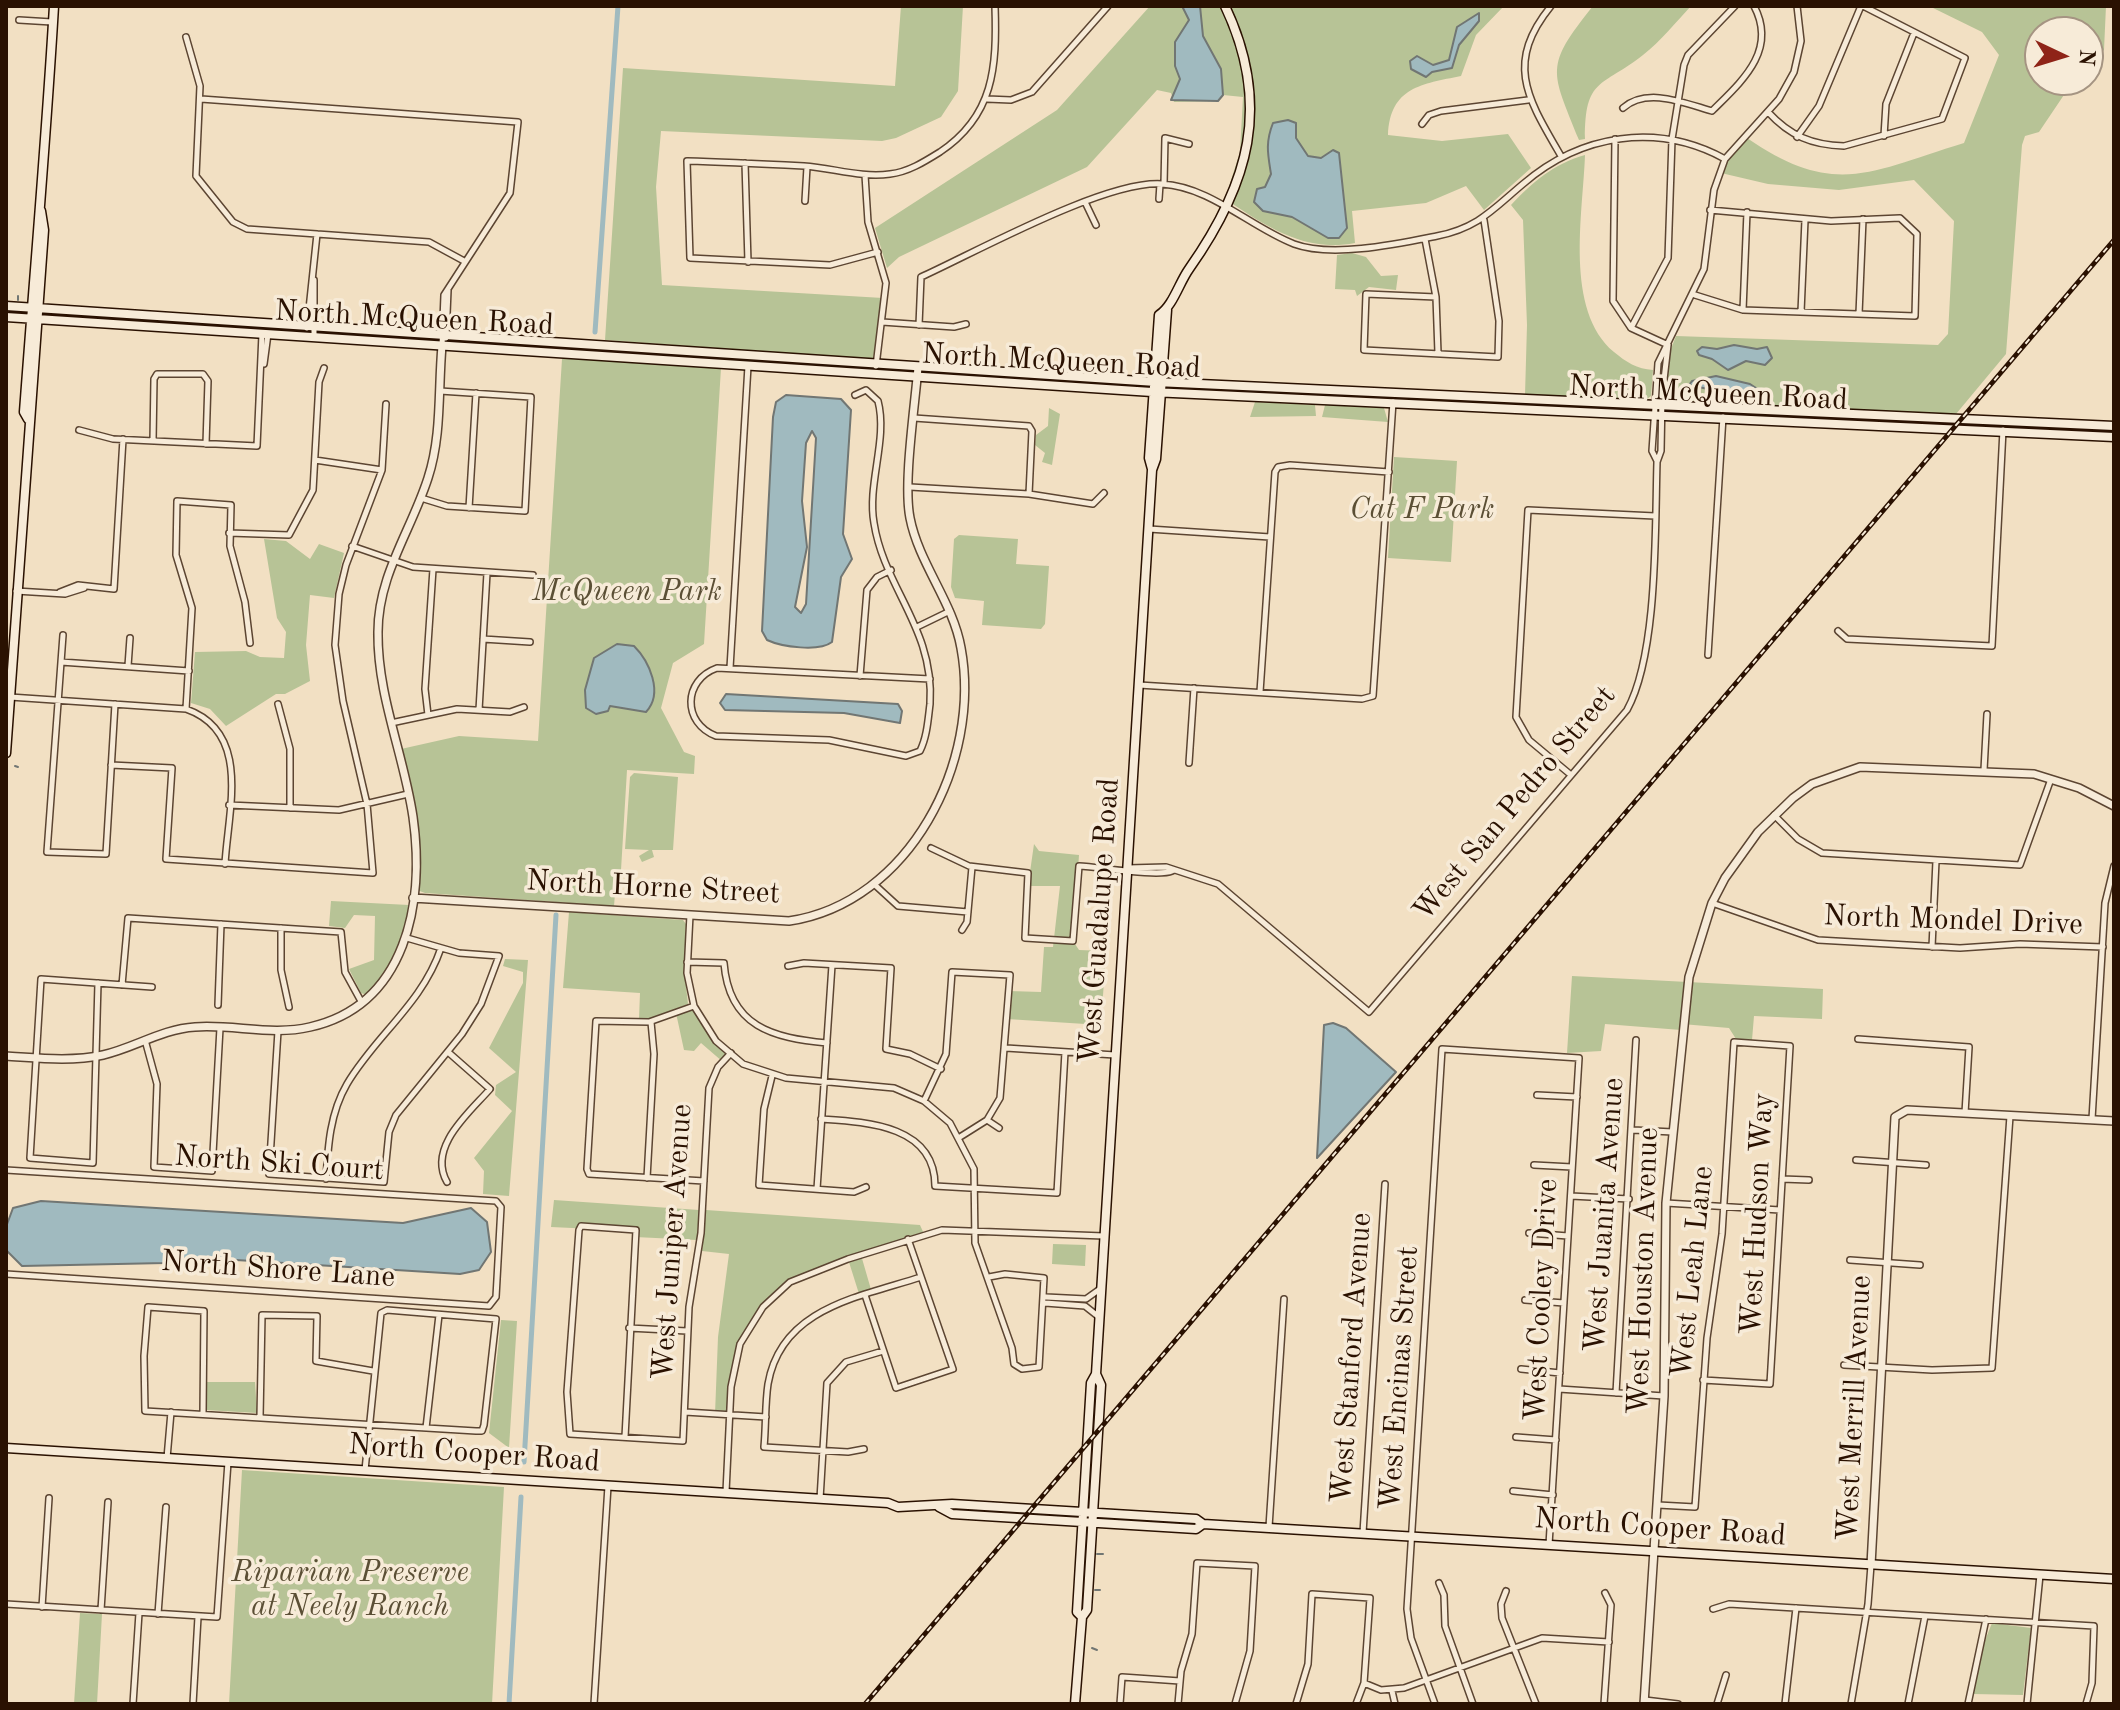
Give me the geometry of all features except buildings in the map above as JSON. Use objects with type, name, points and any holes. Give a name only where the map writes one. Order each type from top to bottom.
[{"type":"main road","points":[[6,753],[28,419],[32,411],[34,308],[44,230],[41,211],[54,6]]},
{"type":"main road","name":"West Guadalupe Road","points":[[1082,1617],[1077,1612],[1082,1523],[1091,1383],[1096,1374],[1152,470],[1158,320],[1228,208],[1241,177],[1250,114],[1244,60],[1225,6]]},
{"type":"main road","name":"North McQueen Road","points":[[6,306],[1157,382],[2114,426]]},
{"type":"main road","name":"North McQueen Road","points":[[6,317],[1156,393],[2114,437]]},
{"type":"main road","points":[[174,328],[175,318]]},
{"type":"main road","points":[[596,354],[597,344]]},
{"type":"main road","points":[[704,363],[705,352]]},
{"type":"main road","points":[[1026,384],[1046,381],[1048,375]]},
{"type":"main road","points":[[1293,399],[1294,388]]},
{"type":"main road","points":[[1855,414],[1855,425]]},
{"type":"main road","name":"West Guadalupe Road","points":[[1075,1704],[1082,1617],[1087,1610],[1094,1513],[1101,1385],[1096,1374]]},
{"type":"main road","name":"North Cooper Road","points":[[6,1448],[820,1500],[938,1507],[952,1504],[1196,1519],[1203,1524],[2114,1579]]},
{"type":"main road","name":"North Cooper Road","points":[[938,1507],[952,1514],[1082,1523],[1196,1529],[1203,1524]]},
{"type":"street","points":[[878,252],[830,265],[690,258],[687,161],[807,167],[865,175],[889,174],[921,164],[962,137],[987,99],[995,6]]},
{"type":"street","points":[[987,99],[1011,100],[1032,92],[1108,6]]},
{"type":"street","points":[[1551,6],[1534,31],[1525,59],[1524,83],[1528,100],[1561,156]]},
{"type":"street","points":[[1631,328],[1668,258],[1672,139],[1688,55],[1735,6]]},
{"type":"street","points":[[1623,108],[1634,98],[1677,101],[1712,111],[1750,73],[1757,59],[1762,37],[1760,17],[1754,6]]},
{"type":"street","name":"West San Pedro Street","points":[[1127,869],[1153,866],[1208,880],[1235,896],[1369,1012],[1627,710],[1642,677],[1657,462],[1661,451],[1658,405],[1668,345],[1695,295],[1708,253],[1710,210],[1725,159],[1768,112],[1786,87],[1799,56],[1797,6]]},
{"type":"street","points":[[1768,112],[1797,137],[1820,145],[1844,146],[1884,136],[1942,119],[1965,58],[1862,6],[1819,106],[1797,137]]},
{"type":"street","points":[[19,20],[53,22]]},
{"type":"street","points":[[1884,136],[1886,104],[1914,33]]},
{"type":"street","points":[[186,37],[198,71],[201,99],[196,176],[233,222],[247,229],[429,242],[464,261]]},
{"type":"street","points":[[1839,39],[1846,42]]},
{"type":"street","points":[[1514,58],[1525,59]]},
{"type":"street","points":[[6,1056],[94,1057],[185,1028],[278,1031],[326,1023],[362,1004],[392,970],[407,938],[413,898],[414,831],[377,643],[381,600],[392,561],[421,498],[435,451],[448,290],[510,193],[518,122],[201,99]]},
{"type":"street","points":[[1422,124],[1429,115],[1441,111],[1528,100]]},
{"type":"street","points":[[1159,199],[1165,138],[1189,144]]},
{"type":"street","points":[[1615,139],[1610,290],[1621,316],[1631,328],[1668,345]]},
{"type":"street","points":[[919,325],[921,277],[1085,202],[1133,184],[1162,184],[1195,192],[1292,243],[1324,250],[1425,239],[1484,220],[1524,182],[1561,156],[1615,139],[1672,139],[1725,159]]},
{"type":"street","points":[[745,163],[748,262]]},
{"type":"street","points":[[805,201],[807,167]]},
{"type":"street","points":[[865,175],[868,222],[886,283],[875,375]]},
{"type":"street","points":[[1085,202],[1096,225]]},
{"type":"street","points":[[1695,295],[1743,310],[1915,316],[1919,247],[1917,234],[1900,218],[1805,220],[1710,210]]},
{"type":"street","points":[[1743,310],[1747,212]]},
{"type":"street","points":[[1859,314],[1863,219]]},
{"type":"street","points":[[1436,297],[1366,294],[1364,350],[1498,357],[1499,321],[1484,220]]},
{"type":"street","points":[[1801,312],[1805,220]]},
{"type":"street","points":[[310,337],[317,234]]},
{"type":"street","points":[[1425,239],[1436,297],[1438,353]]},
{"type":"street","points":[[882,322],[954,327],[966,324]]},
{"type":"street","points":[[79,430],[123,439],[253,447],[259,444],[265,334]]},
{"type":"street","points":[[730,668],[748,366]]},
{"type":"street","points":[[918,367],[910,487],[913,529],[950,611],[961,645],[966,688],[957,752],[938,798],[899,862],[875,885],[898,906],[968,912]]},
{"type":"street","points":[[229,533],[289,535],[313,490],[319,382],[324,368]]},
{"type":"street","points":[[153,441],[154,379],[157,374],[207,377],[206,444]]},
{"type":"street","points":[[855,395],[861,390],[873,393],[880,409],[874,523],[917,627],[930,679],[924,742],[915,754],[829,740],[716,736],[700,727],[690,701],[695,685],[707,672],[730,668],[930,679]]},
{"type":"street","points":[[421,498],[447,506],[525,511],[531,397],[440,391]]},
{"type":"street","points":[[469,508],[476,393]]},
{"type":"street","points":[[1138,685],[1362,699],[1373,696],[1394,393]]},
{"type":"street","points":[[111,765],[172,768],[166,859],[373,873],[367,804],[343,701],[335,645],[339,594],[352,546],[382,470],[386,404]]},
{"type":"street","points":[[1708,655],[1723,408]]},
{"type":"street","points":[[914,418],[1029,426],[1032,431],[1029,494]]},
{"type":"street","points":[[1838,631],[1847,639],[1992,646],[2003,421]]},
{"type":"street","points":[[6,590],[60,592],[85,588],[114,589],[123,439]]},
{"type":"street","points":[[315,460],[382,470]]},
{"type":"street","points":[[1260,692],[1274,478],[1278,467],[1389,472]]},
{"type":"street","points":[[910,487],[1029,494],[1093,504],[1104,493]]},
{"type":"street","points":[[186,709],[192,608],[176,555],[177,501],[231,505],[230,546],[245,602],[250,643]]},
{"type":"street","points":[[1571,775],[1529,740],[1516,717],[1528,510],[1655,516]]},
{"type":"street","points":[[1148,529],[1270,537]]},
{"type":"street","points":[[352,546],[392,561],[433,569],[533,575]]},
{"type":"street","points":[[428,715],[425,689],[433,569]]},
{"type":"street","points":[[860,676],[867,590],[877,577],[891,570]]},
{"type":"street","points":[[479,710],[487,573]]},
{"type":"street","points":[[917,627],[950,611]]},
{"type":"street","points":[[63,635],[47,852],[106,854],[115,704]]},
{"type":"street","points":[[128,666],[130,638]]},
{"type":"street","points":[[483,639],[530,642]]},
{"type":"street","points":[[61,662],[189,671]]},
{"type":"street","points":[[1189,763],[1194,688]]},
{"type":"street","points":[[9,697],[186,709],[208,719],[223,734],[232,758],[225,864]]},
{"type":"street","points":[[278,704],[290,749],[290,808]]},
{"type":"street","points":[[391,723],[457,709],[510,712],[524,707]]},
{"type":"street","points":[[1984,770],[1987,714]]},
{"type":"street","name":"West Houston Avenue","points":[[1644,1702],[1664,1396],[1666,1203],[1689,977],[1712,903],[1741,854],[1774,815],[1812,784],[1860,767],[1984,770],[2051,778],[2114,806]]},
{"type":"street","points":[[1774,815],[1798,839],[1822,853],[2020,865],[2051,778]]},
{"type":"street","points":[[229,805],[321,811],[408,794]]},
{"type":"street","points":[[931,848],[972,867],[1028,873],[1025,938],[1073,941],[1079,866],[1127,869]]},
{"type":"street","points":[[1932,947],[1936,861]]},
{"type":"street","points":[[2092,1120],[2105,903],[2114,866]]},
{"type":"street","points":[[962,930],[968,912],[972,867]]},
{"type":"street","name":"North Horne Street","points":[[413,898],[799,919],[831,911],[875,885]]},
{"type":"street","name":"North Mondel Drive","points":[[1712,903],[1812,939],[1932,947],[2035,944],[2103,947]]},
{"type":"street","points":[[690,915],[687,962],[694,1006],[708,1031],[743,1064],[772,1076],[894,1088],[924,1101],[960,1137],[974,1169],[977,1188],[975,1243],[989,1277],[1014,1364],[1022,1369],[1039,1367],[1044,1278],[1005,1274],[989,1277]]},
{"type":"street","points":[[122,985],[128,918],[341,932],[345,972],[362,1004]]},
{"type":"street","points":[[218,1005],[221,924]]},
{"type":"street","points":[[281,928],[281,970],[289,1007]]},
{"type":"street","points":[[278,1031],[269,1174],[384,1182],[389,1132],[396,1115],[448,1052],[481,1004],[499,956],[441,948],[407,938]]},
{"type":"street","points":[[326,1179],[330,1136],[346,1086],[416,999],[441,948]]},
{"type":"street","points":[[687,962],[724,963],[729,990],[758,1028],[786,1039],[827,1043]]},
{"type":"street","points":[[817,1189],[832,965]]},
{"type":"street","points":[[788,966],[891,968],[886,1049],[910,1054],[941,1069]]},
{"type":"street","points":[[924,1101],[941,1069],[949,1039],[952,972],[1010,975],[1000,1098],[987,1120],[960,1137]]},
{"type":"street","points":[[98,983],[93,1163],[30,1158],[41,979],[98,983],[122,985],[152,987]]},
{"type":"street","points":[[694,1006],[651,1022],[596,1021],[589,1174],[704,1181]]},
{"type":"street","points":[[647,1178],[654,1054],[651,1022]]},
{"type":"street","points":[[145,1040],[157,1084],[154,1167],[212,1171],[220,1028]]},
{"type":"street","points":[[1858,1039],[1969,1047],[1965,1113],[2114,1121]]},
{"type":"street","name":"West Juanita Avenue","points":[[1616,1393],[1636,1040]]},
{"type":"street","name":"West Leah Lane","points":[[1658,1505],[1695,1507],[1703,1380],[1724,1206],[1734,1042],[1790,1046]]},
{"type":"street","name":"West Hudson Way","points":[[1703,1380],[1770,1384],[1790,1046]]},
{"type":"street","points":[[1006,1048],[1115,1055]]},
{"type":"street","name":"West Encinas Street","points":[[1435,1704],[1407,1620],[1442,1049],[1579,1058]]},
{"type":"street","points":[[447,1182],[442,1163],[450,1136],[490,1089],[448,1052]]},
{"type":"street","points":[[821,1119],[873,1122],[902,1133],[924,1154],[935,1176],[935,1186],[1057,1193],[1065,1052]]},
{"type":"street","name":"West Juniper Avenue","points":[[625,1437],[683,1441],[687,1331],[704,1181],[710,1081],[731,1053]]},
{"type":"street","name":"West Cooley Drive","points":[[1549,1546],[1579,1058]]},
{"type":"street","points":[[772,1076],[764,1109],[759,1185],[854,1192],[866,1187]]},
{"type":"street","points":[[1537,1095],[1577,1097]]},
{"type":"street","name":"West Merrill Avenue","points":[[1851,1704],[1867,1613],[1871,1565],[1894,1122],[1898,1113],[1907,1110],[1965,1113]]},
{"type":"street","points":[[1844,1365],[1932,1370],[1992,1368],[2010,1116]]},
{"type":"street","points":[[987,1120],[999,1128]]},
{"type":"street","points":[[1633,1130],[1673,1132]]},
{"type":"street","points":[[1856,1160],[1926,1165]]},
{"type":"street","points":[[1534,1165],[1572,1167]]},
{"type":"street","name":"North Ski Court","points":[[6,1170],[496,1201],[501,1207],[499,1251]]},
{"type":"street","points":[[1782,1179],[1809,1180]]},
{"type":"street","name":"West Stanford Avenue","points":[[1363,1534],[1385,1184]]},
{"type":"street","points":[[1571,1196],[1629,1199]]},
{"type":"street","points":[[1666,1203],[1780,1210]]},
{"type":"street","points":[[581,1226],[636,1230],[629,1328],[625,1437],[570,1434],[567,1392],[581,1226]]},
{"type":"street","points":[[726,1493],[734,1363],[753,1321],[776,1294],[808,1273],[942,1230],[975,1228],[1104,1236]]},
{"type":"street","points":[[1529,1233],[1568,1236]]},
{"type":"street","points":[[865,1295],[896,1388],[953,1369],[908,1239]]},
{"type":"street","name":"North Shore Lane","points":[[6,1274],[489,1306],[496,1297],[499,1251]]},
{"type":"street","points":[[1850,1260],[1920,1265]]},
{"type":"street","points":[[864,1449],[764,1447],[771,1369],[788,1336],[820,1311],[921,1277]]},
{"type":"street","points":[[1045,1300],[1086,1299],[1101,1289]]},
{"type":"street","points":[[1269,1528],[1284,1299]]},
{"type":"street","points":[[1045,1300],[1085,1306],[1099,1317]]},
{"type":"street","points":[[1525,1300],[1564,1303]]},
{"type":"street","points":[[203,1414],[204,1311],[148,1307],[144,1356],[145,1411],[260,1417],[369,1424],[426,1428],[482,1431],[496,1319],[387,1310],[381,1313],[373,1371],[369,1424],[365,1471]]},
{"type":"street","points":[[260,1417],[262,1315],[317,1316],[316,1361],[373,1371]]},
{"type":"street","points":[[426,1428],[439,1315]]},
{"type":"street","points":[[629,1328],[687,1331]]},
{"type":"street","points":[[820,1500],[827,1383],[846,1362],[883,1351]]},
{"type":"street","points":[[1521,1369],[1560,1373]]},
{"type":"street","points":[[1559,1389],[1664,1396]]},
{"type":"street","points":[[167,1458],[171,1412]]},
{"type":"street","points":[[685,1412],[766,1417]]},
{"type":"street","points":[[1516,1437],[1556,1440]]},
{"type":"street","points":[[6,1604],[217,1617],[228,1462]]},
{"type":"street","points":[[594,1704],[608,1486]]},
{"type":"street","points":[[1513,1491],[1553,1495]]},
{"type":"street","points":[[42,1607],[49,1498]]},
{"type":"street","points":[[101,1610],[108,1502]]},
{"type":"street","points":[[158,1614],[166,1507]]},
{"type":"street","points":[[1178,1704],[1180,1681],[1192,1634],[1197,1563],[1255,1566],[1250,1651],[1235,1704]]},
{"type":"street","points":[[2027,1704],[2040,1575]]},
{"type":"street","points":[[1439,1583],[1444,1595],[1445,1626],[1473,1704]]},
{"type":"street","points":[[1506,1591],[1501,1604],[1502,1618],[1536,1704]]},
{"type":"street","points":[[1604,1704],[1611,1605],[1605,1593]]},
{"type":"street","points":[[1296,1704],[1308,1664],[1312,1594],[1370,1598],[1364,1683],[1356,1704]]},
{"type":"street","points":[[1713,1609],[1729,1604],[2094,1626],[2092,1683],[2086,1704]]},
{"type":"street","points":[[1785,1704],[1796,1608]]},
{"type":"street","points":[[133,1704],[139,1613]]},
{"type":"street","points":[[1908,1704],[1925,1616]]},
{"type":"street","points":[[193,1704],[198,1617]]},
{"type":"street","points":[[1968,1704],[1986,1619]]},
{"type":"street","points":[[1364,1683],[1392,1691],[1542,1638],[1609,1642]]},
{"type":"street","points":[[1717,1704],[1726,1675]]},
{"type":"street","points":[[1120,1704],[1122,1677],[1180,1681]]},
{"type":"street","points":[[1392,1691],[1395,1704]]},
{"type":"street","points":[[1644,1702],[1678,1704]]},
{"type":"green space","points":[[901,6],[963,6],[958,91],[941,117],[896,138],[882,141],[661,131],[656,187],[662,285],[883,298],[873,359],[605,340],[623,68],[895,86]]},
{"type":"green space","points":[[1150,6],[1504,6],[1476,35],[1461,76],[1421,86],[1402,97],[1390,119],[1388,135],[1442,141],[1508,134],[1531,168],[1484,210],[1466,186],[1426,203],[1352,211],[1355,243],[1336,245],[1302,241],[1255,219],[1225,199],[1240,152],[1243,97],[1223,95],[1218,101],[1174,102],[1171,93],[1157,90],[1087,167],[899,257],[887,268],[875,228],[1057,110]]},
{"type":"green space","points":[[1593,6],[1691,6],[1650,50],[1598,86],[1588,104],[1585,139],[1579,140],[1562,98],[1557,70],[1566,43]]},
{"type":"green space","points":[[1929,6],[2106,6],[2104,50],[2104,16],[2024,16],[2024,96],[2063,96],[2039,132],[2025,136],[2022,145],[2006,354],[1956,414],[1708,403],[1665,397],[1667,359],[1676,336],[1938,345],[1948,334],[1954,221],[1914,180],[1839,190],[1768,184],[1721,173],[1732,153],[1747,138],[1778,157],[1830,174],[1878,170],[1964,143],[1999,55],[1982,32]]},
{"type":"green space","points":[[1585,155],[1580,260],[1588,312],[1598,334],[1614,352],[1632,364],[1653,370],[1651,396],[1647,399],[1525,395],[1527,325],[1523,220],[1511,205],[1544,175],[1563,163]]},
{"type":"green space","points":[[1352,253],[1366,257],[1381,276],[1398,275],[1396,290],[1369,287],[1357,296],[1355,290],[1335,289],[1337,255]]},
{"type":"green space","name":"McQueen Park","points":[[562,359],[721,368],[704,644],[673,663],[661,708],[684,752],[695,756],[694,774],[627,770],[621,870],[616,881],[614,906],[425,893],[417,890],[420,842],[401,749],[459,736],[538,741]]},
{"type":"green space","points":[[1255,402],[1315,405],[1316,416],[1250,417]]},
{"type":"green space","points":[[1325,405],[1384,408],[1388,422],[1322,417]]},
{"type":"green space","points":[[1049,408],[1060,414],[1052,465],[1042,462],[1045,453],[1035,445],[1036,435],[1048,426]]},
{"type":"green space","name":"Cat F Park","points":[[1394,457],[1457,461],[1451,562],[1388,558]]},
{"type":"green space","points":[[959,535],[1018,539],[1016,564],[1049,566],[1045,624],[1041,629],[982,625],[984,601],[955,598],[951,587],[954,539]]},
{"type":"green space","points":[[264,539],[286,541],[310,559],[319,544],[344,553],[334,598],[310,595],[306,645],[310,681],[285,694],[276,694],[226,726],[210,709],[191,703],[195,652],[246,651],[260,657],[284,658],[286,632],[277,618]]},
{"type":"green space","points":[[634,773],[678,777],[673,850],[652,850],[654,857],[642,862],[639,856],[649,850],[625,849],[630,777]]},
{"type":"green space","points":[[1034,844],[1039,851],[1079,855],[1073,941],[1079,950],[1106,951],[1101,1025],[1007,1019],[1009,991],[1041,992],[1044,947],[1053,947],[1060,886],[1028,886]]},
{"type":"green space","points":[[331,901],[409,905],[395,953],[367,995],[361,993],[349,969],[374,960],[375,916],[354,915],[345,928],[329,926]]},
{"type":"green space","points":[[569,912],[683,920],[686,924],[684,968],[688,1004],[653,1018],[639,1019],[640,993],[563,988]]},
{"type":"green space","points":[[505,959],[528,960],[509,1196],[483,1194],[484,1171],[474,1158],[512,1111],[495,1095],[496,1085],[516,1072],[489,1048],[523,983],[523,972],[503,966]]},
{"type":"green space","points":[[1572,976],[1823,989],[1822,1019],[1754,1016],[1752,1040],[1736,1039],[1729,1028],[1682,1024],[1681,1030],[1605,1024],[1601,1051],[1567,1053]]},
{"type":"green space","points":[[694,1006],[716,1041],[731,1053],[723,1062],[701,1043],[694,1051],[684,1050],[676,1013]]},
{"type":"green space","points":[[554,1200],[699,1210],[697,1240],[635,1237],[636,1231],[551,1227]]},
{"type":"green space","points":[[706,1210],[920,1225],[924,1234],[861,1255],[872,1293],[860,1297],[848,1259],[796,1279],[774,1296],[751,1325],[738,1358],[730,1415],[715,1414],[718,1337],[729,1254],[702,1251]]},
{"type":"green space","points":[[1053,1244],[1086,1245],[1085,1266],[1052,1264]]},
{"type":"green space","points":[[501,1320],[517,1321],[509,1448],[489,1433]]},
{"type":"green space","points":[[207,1382],[255,1382],[257,1413],[206,1410]]},
{"type":"green space","name":"Riparian Preserve at Neely Ranch","points":[[242,1470],[504,1487],[492,1704],[229,1704]]},
{"type":"green space","points":[[80,1613],[102,1614],[97,1704],[74,1704]]},
{"type":"green space","points":[[1992,1623],[2031,1628],[2023,1695],[1973,1694],[1982,1648]]},
{"type":"water","points":[[1182,6],[1200,6],[1203,36],[1221,69],[1223,95],[1218,101],[1171,100],[1180,79],[1175,66],[1175,42],[1189,20]]},
{"type":"water","points":[[1479,13],[1479,21],[1459,45],[1452,68],[1432,72],[1426,77],[1411,69],[1410,61],[1417,56],[1433,65],[1449,60],[1457,27]]},
{"type":"water","points":[[1288,120],[1296,123],[1296,138],[1308,156],[1321,158],[1333,150],[1339,153],[1347,228],[1339,238],[1328,238],[1292,217],[1263,211],[1254,202],[1257,189],[1265,187],[1271,174],[1268,155],[1270,130],[1273,123]]},
{"type":"water","points":[[1734,345],[1757,349],[1767,347],[1772,358],[1765,365],[1746,361],[1728,370],[1697,351],[1702,347],[1717,349]]},
{"type":"water","points":[[1716,376],[1750,384],[1759,390],[1751,398],[1689,385],[1692,381]]},
{"type":"water","points":[[786,395],[841,399],[851,410],[843,534],[852,559],[841,577],[832,642],[818,647],[774,643],[767,640],[762,631],[776,402]],"holes":[[[812,431],[816,438],[806,604],[801,613],[795,607],[807,547],[802,501],[806,443]]]},
{"type":"water","points":[[617,644],[634,646],[649,668],[654,696],[646,712],[610,706],[608,711],[596,714],[586,708],[585,690],[594,658]]},
{"type":"water","points":[[726,694],[898,704],[902,711],[900,723],[844,713],[725,710],[720,703]]},
{"type":"water","points":[[1333,1023],[1346,1028],[1396,1072],[1317,1158],[1324,1025]]},
{"type":"water","points":[[41,1201],[403,1223],[471,1208],[487,1222],[491,1252],[479,1270],[460,1274],[204,1258],[165,1263],[22,1266],[6,1250],[6,1227],[13,1208]]},
{"type":"waterway","points":[[595,332],[618,6]]},
{"type":"waterway","points":[[524,1462],[556,915]]},
{"type":"waterway","points":[[509,1704],[521,1497]]},
{"type":"waterway","points":[[1097,1554],[1103,1554]]},
{"type":"waterway","points":[[1095,1590],[1100,1590]]},
{"type":"waterway","points":[[1092,1648],[1097,1650]]},
{"type":"railway","points":[[865,1704],[2114,240]]}]
